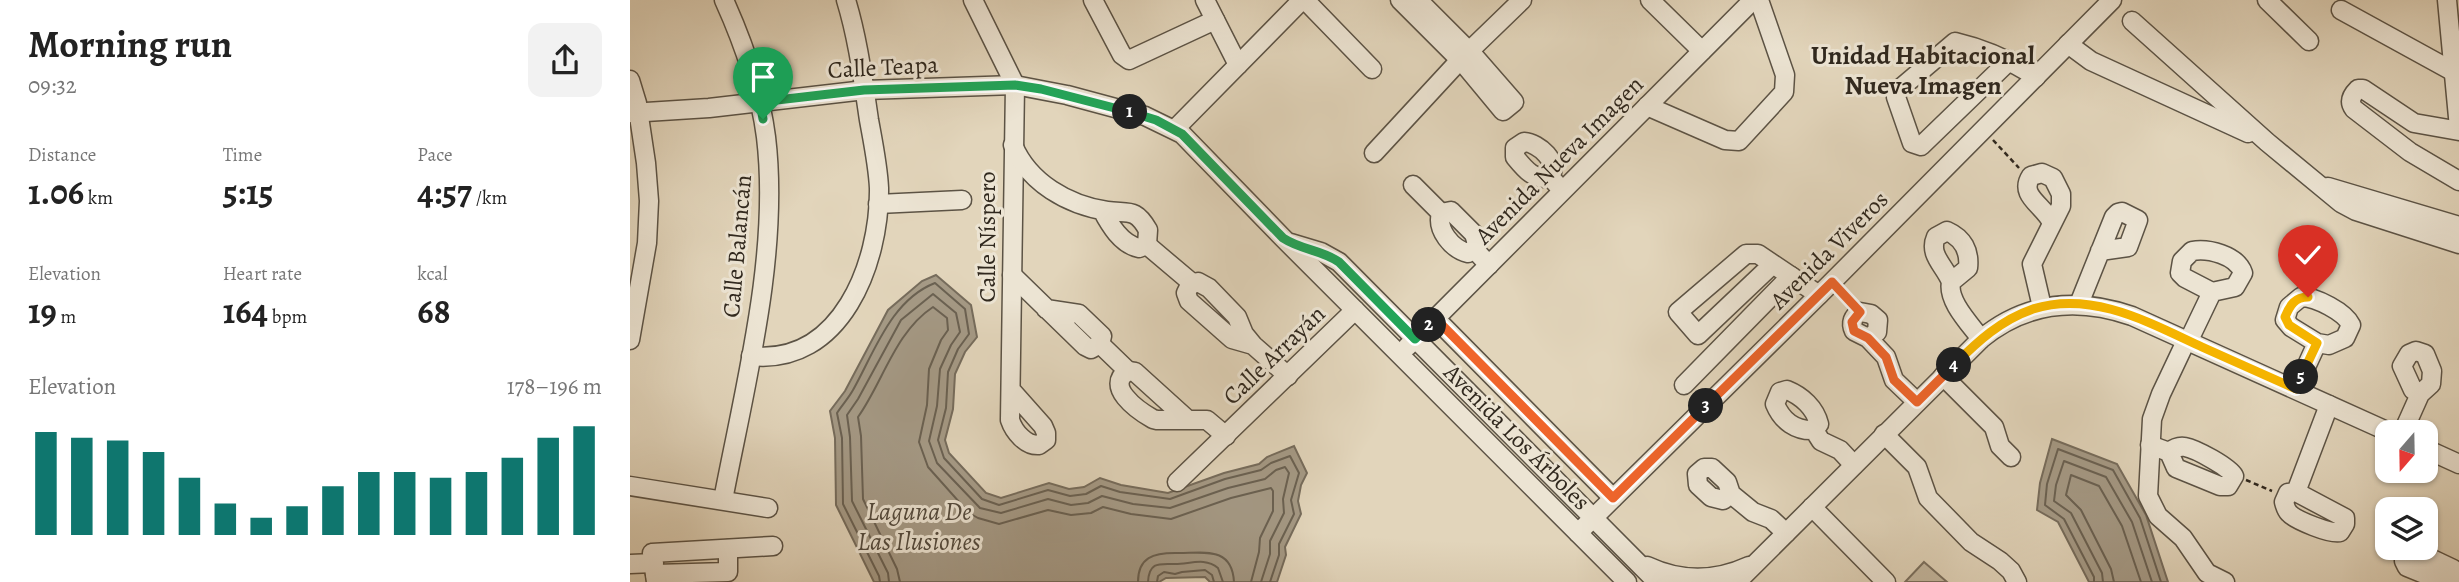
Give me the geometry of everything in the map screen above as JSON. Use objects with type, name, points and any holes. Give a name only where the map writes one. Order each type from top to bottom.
[{"type":"street","name":"Calle Balancán","points":[[723,500],[751,356],[764,261],[768,200],[768,156],[760,102],[724,0]]},
{"type":"street","points":[[751,356],[771,357],[795,352],[821,337],[841,317],[867,264],[878,204],[878,180],[859,51],[846,0]]},
{"type":"street","points":[[973,0],[1015,85]]},
{"type":"street","points":[[1093,0],[1122,55],[1129,60],[1215,20]]},
{"type":"street","points":[[1205,0],[1238,65]]},
{"type":"street","points":[[1175,129],[1303,0],[1372,69]]},
{"type":"street","points":[[1400,0],[1420,7],[1465,56]]},
{"type":"street","points":[[1374,153],[1522,0]]},
{"type":"street","points":[[1650,0],[1702,51]]},
{"type":"street","name":"Avenida Nueva Imagen","points":[[1400,355],[1489,265],[1556,184],[1647,106],[1753,0]]},
{"type":"street","points":[[1647,106],[1725,140],[1739,141],[1784,92],[1785,75],[1759,0]]},
{"type":"street","name":"Avenida Viveros","points":[[1578,533],[2112,0]]},
{"type":"street","points":[[2267,0],[2309,41]]},
{"type":"street","points":[[2447,0],[2459,130],[2414,123],[2363,89],[2358,89],[2351,99],[2351,104],[2410,152],[2459,181]]},
{"type":"street","points":[[2341,10],[2454,72]]},
{"type":"street","points":[[2132,21],[2267,142],[2341,203],[2353,210],[2459,244]]},
{"type":"street","points":[[2010,60],[1921,146],[1912,143],[1896,97],[1899,88],[1955,42],[1975,46],[2010,60],[2036,77]]},
{"type":"street","points":[[2068,44],[2091,61],[2267,142]]},
{"type":"street","points":[[630,80],[634,113],[648,173],[649,201],[647,243],[630,340]]},
{"type":"street","points":[[2182,102],[2199,82]]},
{"type":"street","name":"Calle Teapa","points":[[634,113],[864,90],[1015,85]]},
{"type":"street","name":"Avenida Los Árboles","points":[[1015,85],[1041,89],[1145,116],[1175,129],[1625,580]]},
{"type":"street","name":"Calle Níspero","points":[[1011,390],[1015,85]]},
{"type":"street","points":[[1013,143],[1023,162],[1043,184],[1060,196],[1102,210],[1123,210],[1136,216],[1148,230],[1147,245]]},
{"type":"street","points":[[2042,307],[2032,266],[2062,203],[2055,181],[2042,173],[2029,179],[2026,184],[2033,200],[2046,210],[2052,223]]},
{"type":"street","points":[[2312,179],[2334,189],[2459,226]]},
{"type":"street","points":[[1413,185],[1441,213],[1439,224],[1444,234],[1461,251],[1468,253],[1474,249],[1489,265]]},
{"type":"street","points":[[878,204],[962,200]]},
{"type":"street","points":[[1102,210],[1113,229],[1130,245],[1139,248],[1147,245]]},
{"type":"street","name":"Avenida Los Árboles","points":[[1283,238],[1339,262],[1657,582]]},
{"type":"street","points":[[1147,245],[1192,283],[1186,293],[1189,301],[1232,339],[1252,345],[1288,376]]},
{"type":"street","points":[[2078,304],[2100,251]]},
{"type":"street","points":[[1773,264],[1698,335],[1678,312],[1746,254],[1758,254],[1773,264],[1791,276],[1825,289]]},
{"type":"street","name":"Calle Arrayán","points":[[1012,275],[1085,346],[1091,349],[1100,344],[1128,370],[1118,382],[1120,390],[1148,416],[1157,420],[1211,422],[1226,436]]},
{"type":"street","points":[[1685,385],[1791,276]]},
{"type":"street","points":[[1951,282],[1950,289],[1958,306],[1981,339]]},
{"type":"street","points":[[2213,292],[2158,401],[2151,425],[2147,490],[2158,516],[2191,547],[2207,573],[2225,582]]},
{"type":"street","points":[[1620,545],[1653,570],[1671,577],[1689,581],[1748,575],[1854,464],[1981,339],[2006,321],[2042,307],[2078,304],[2121,312],[2375,426]]},
{"type":"street","name":"Calle Arrayán","points":[[1177,482],[1355,310]]},
{"type":"street","points":[[1860,312],[1853,320],[1853,329],[1868,338],[1888,359],[1895,382],[1917,402]]},
{"type":"street","points":[[1436,319],[1613,498]]},
{"type":"street","points":[[2296,389],[2317,343]]},
{"type":"street","points":[[1943,376],[1994,427],[2000,446],[2011,457]]},
{"type":"street","points":[[2408,420],[2420,394]]},
{"type":"street","points":[[2291,494],[2329,405]]},
{"type":"street","points":[[1814,430],[1821,441],[1840,450],[1854,464]]},
{"type":"street","points":[[1884,434],[1917,467],[1928,498],[1971,542],[2000,561],[2017,582]]},
{"type":"street","points":[[2150,444],[2169,452],[2176,468],[2220,486],[2230,484],[2234,476]]},
{"type":"street","points":[[2438,454],[2459,464]]},
{"type":"street","points":[[1530,485],[1545,470]]},
{"type":"street","points":[[630,485],[768,508]]},
{"type":"street","points":[[1731,494],[1753,512],[1771,519],[1786,533]]},
{"type":"street","points":[[1812,507],[1886,582]]},
{"type":"street","points":[[630,564],[655,573],[729,572],[728,549],[773,547]]},
{"type":"path","points":[[1983,130],[2029,179]]},
{"type":"path","points":[[1825,289],[1860,312]]},
{"type":"path","points":[[2234,476],[2291,494]]},
{"type":"shaded area","points":[[1924,562],[1947,582],[1905,582]]},
{"type":"water","name":"Laguna De Las Ilusiones","points":[[936,275],[971,305],[977,337],[965,352],[955,374],[953,409],[945,440],[949,453],[986,493],[1001,498],[1049,483],[1069,489],[1084,487],[1100,478],[1121,485],[1168,493],[1259,464],[1267,457],[1294,446],[1307,473],[1298,501],[1301,514],[1285,547],[1286,555],[1277,582],[1210,582],[1205,577],[1166,578],[1159,582],[874,582],[836,505],[835,438],[830,411],[845,391],[888,310],[922,281]]},
{"type":"water","points":[[2052,439],[2117,464],[2146,515],[2168,582],[2089,582],[2058,522],[2037,510],[2040,483]]},
{"type":"district","name":"Unidad Habitacional Nueva Imagen","points":[[1923,70]]},
{"type":"route","points":[[763,119],[760,102],[864,90],[1015,85],[1067,95],[1156,120],[1182,134],[1283,238],[1299,247],[1321,252],[1339,262],[1415,339],[1436,319],[1613,498],[1832,282],[1860,312],[1852,322],[1854,331],[1868,338],[1888,359],[1894,380],[1917,402],[1993,329],[2033,309],[2065,304],[2102,307],[2132,316],[2296,389],[2317,343],[2289,325],[2285,317],[2294,302],[2308,297]]}]
